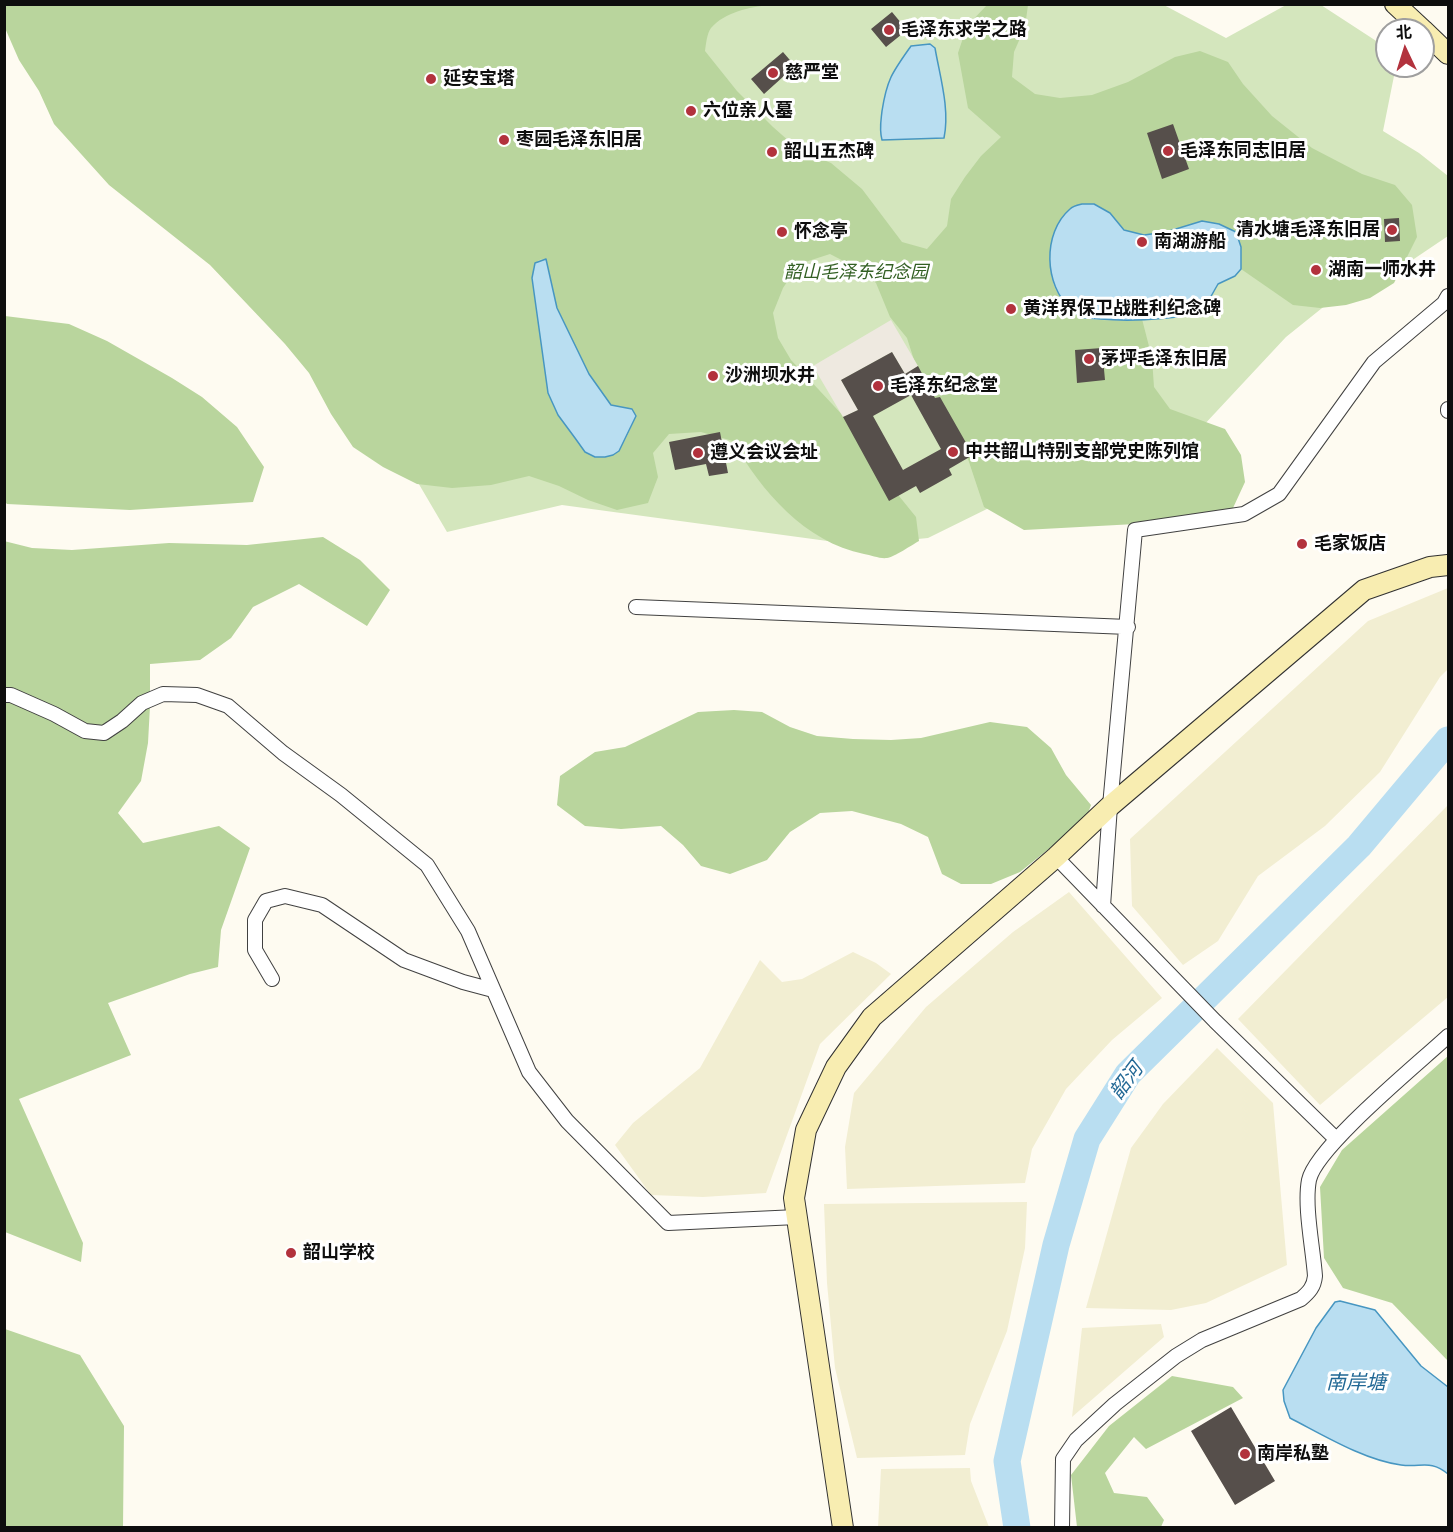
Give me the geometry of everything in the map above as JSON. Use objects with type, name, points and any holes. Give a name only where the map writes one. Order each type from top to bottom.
[{"type":"main road","points":[[1435,41],[1449,54]]},
{"type":"main road","points":[[843,1527],[794,1198],[806,1130],[836,1067],[872,1017],[1056,857],[1110,806],[1364,590],[1430,567],[1449,565]]},
{"type":"street","points":[[1103,906],[1136,530],[1244,514],[1279,494],[1374,362],[1444,303],[1449,296]]},
{"type":"street","points":[[636,607],[1128,627]]},
{"type":"street","points":[[4,695],[11,695],[54,714],[85,731],[104,733],[142,703],[163,694],[197,695],[228,706],[283,753],[341,795],[427,865],[468,931],[529,1072],[567,1121],[668,1223],[797,1217]]},
{"type":"street","points":[[1056,857],[1215,1021],[1336,1139]]},
{"type":"street","points":[[272,979],[255,950],[255,920],[266,901],[285,896],[322,905],[404,960],[463,982],[493,990]]},
{"type":"street","points":[[1062,1527],[1063,1459],[1076,1440],[1115,1404],[1176,1356],[1202,1340],[1301,1299],[1314,1285],[1308,1197],[1309,1181],[1314,1168],[1336,1139],[1449,1036]]},
{"type":"shaded area","points":[[891,320],[918,366],[905,374],[892,352],[841,380],[858,410],[843,417],[813,366]]},
{"type":"shaded area","points":[[1448,588],[1448,669],[1440,677],[1380,772],[1325,826],[1258,876],[1218,941],[1183,965],[1132,906],[1130,839],[1368,621]]},
{"type":"shaded area","points":[[1448,805],[1448,997],[1320,1105],[1238,1019]]},
{"type":"shaded area","points":[[1069,892],[1162,998],[1112,1040],[1066,1089],[1032,1149],[1025,1183],[847,1189],[845,1147],[854,1093],[926,1007],[1013,932]]},
{"type":"shaded area","points":[[853,952],[876,963],[891,974],[820,1044],[766,1193],[703,1197],[651,1195],[615,1145],[633,1123],[700,1068],[760,960],[782,982],[802,979]]},
{"type":"shaded area","points":[[1217,1048],[1273,1103],[1287,1265],[1206,1303],[1171,1310],[1086,1308],[1131,1148],[1163,1104]]},
{"type":"shaded area","points":[[1027,1202],[1025,1248],[1007,1331],[970,1424],[965,1455],[857,1458],[835,1368],[827,1283],[824,1204]]},
{"type":"shaded area","points":[[1161,1324],[1164,1337],[1072,1417],[1082,1328]]},
{"type":"shaded area","points":[[970,1468],[971,1481],[989,1527],[878,1527],[881,1469]]},
{"type":"green space","name":"韶山毛泽东纪念园","points":[[5,4],[769,5],[738,11],[717,22],[711,28],[705,51],[737,91],[773,127],[790,142],[809,154],[831,163],[862,189],[902,242],[927,249],[947,226],[951,199],[965,177],[981,156],[1001,137],[968,108],[958,53],[967,26],[987,5],[1028,5],[1025,27],[1014,52],[1012,77],[1035,94],[1060,98],[1092,95],[1128,82],[1175,57],[1200,51],[1228,62],[1243,84],[1272,116],[1312,148],[1362,174],[1395,185],[1412,205],[1417,237],[1394,283],[1370,298],[1346,305],[1320,308],[1293,305],[1241,269],[1241,247],[1202,221],[1173,230],[1140,234],[1123,228],[1110,213],[1051,257],[1054,287],[1067,305],[1086,319],[1142,319],[1152,358],[1154,387],[1170,409],[1225,429],[1241,455],[1245,482],[1233,508],[1193,519],[1024,530],[984,507],[968,459],[956,434],[923,388],[907,338],[890,317],[876,283],[855,267],[830,254],[799,264],[783,288],[773,313],[778,338],[791,360],[848,421],[882,475],[916,517],[919,541],[894,555],[881,558],[843,548],[804,526],[771,496],[733,441],[701,432],[669,434],[653,453],[658,477],[648,503],[617,510],[529,476],[491,485],[452,488],[417,484],[383,467],[353,447],[331,414],[309,373],[285,344],[210,265],[109,185],[54,124],[39,91],[19,60],[5,28]],"holes":[[[546,259],[557,308],[589,374],[611,405],[632,409],[636,416],[624,442],[613,454],[596,456],[585,452],[533,269],[541,260]]]},
{"type":"green space","name":"韶山毛泽东纪念园","points":[[1162,4],[1226,38],[1286,5],[1321,5],[1375,40],[1375,78],[1394,78],[1383,131],[1419,153],[1448,176],[1448,236],[1405,265],[1352,284],[1286,337],[1202,427],[995,505],[928,538],[857,545],[562,505],[447,532],[403,457],[378,5]]},
{"type":"green space","points":[[5,316],[69,324],[107,341],[202,397],[237,427],[264,467],[253,502],[130,510],[7,504],[5,502]]},
{"type":"green space","points":[[323,537],[360,560],[390,590],[367,626],[299,584],[253,607],[231,638],[200,660],[150,664],[148,743],[141,781],[118,813],[143,843],[219,826],[250,848],[221,930],[218,967],[190,974],[108,1003],[131,1055],[19,1099],[83,1243],[81,1262],[5,1232],[4,541],[32,548],[72,550],[169,543],[247,545]]},
{"type":"green space","points":[[734,710],[762,712],[790,727],[817,736],[853,739],[921,738],[990,722],[1027,727],[1051,748],[1066,775],[1091,805],[1086,819],[1020,872],[991,884],[961,884],[942,874],[928,837],[901,824],[852,811],[820,813],[790,832],[767,860],[730,874],[701,866],[683,845],[661,826],[621,829],[585,826],[557,805],[560,776],[595,752],[625,747],[698,712]]},
{"type":"green space","points":[[1448,1056],[1448,1361],[1392,1303],[1343,1288],[1324,1258],[1320,1187],[1342,1150]]},
{"type":"green space","points":[[5,1329],[80,1355],[124,1426],[123,1527],[5,1527]]},
{"type":"green space","points":[[1172,1376],[1233,1387],[1243,1398],[1146,1449],[1134,1437],[1105,1473],[1114,1493],[1147,1497],[1164,1520],[1161,1527],[1077,1527],[1071,1475],[1109,1426]]},
{"type":"water","points":[[930,44],[935,48],[944,93],[946,127],[944,138],[882,140],[880,129],[882,111],[891,77],[911,46]]},
{"type":"water","points":[[1082,204],[1094,204],[1110,213],[1124,230],[1144,235],[1166,232],[1202,221],[1219,224],[1236,232],[1241,247],[1241,269],[1235,276],[1218,284],[1201,314],[1138,320],[1081,317],[1062,299],[1051,274],[1050,259],[1051,245],[1061,219],[1071,208]]},
{"type":"water","points":[[546,259],[557,308],[589,374],[611,405],[632,409],[636,416],[619,451],[613,455],[595,457],[585,452],[558,415],[548,393],[532,278],[535,263]]},
{"type":"water","name":"南岸塘","points":[[1340,1301],[1375,1310],[1421,1366],[1448,1387],[1448,1474],[1430,1465],[1408,1466],[1373,1458],[1290,1418],[1283,1390],[1316,1328],[1335,1302]]},
{"type":"building","name":"毛泽东求学之路","points":[[892,12],[907,30],[886,47],[871,29]]},
{"type":"building","name":"慈严堂","points":[[783,52],[795,66],[764,94],[751,79]]},
{"type":"building","name":"毛泽东同志旧居","points":[[1173,124],[1189,169],[1162,179],[1147,133]]},
{"type":"building","name":"清水塘毛泽东旧居","points":[[1399,218],[1400,241],[1385,242],[1384,219]]},
{"type":"building","name":"茅坪毛泽东旧居","points":[[1102,348],[1105,380],[1077,383],[1075,350]]},
{"type":"building","points":[[892,352],[905,374],[918,366],[935,398],[940,397],[973,455],[949,469],[952,475],[920,493],[916,486],[889,501],[843,417],[858,410],[841,380]],"holes":[[[911,395],[941,449],[903,470],[873,416]]]},
{"type":"building","name":"遵义会议会址","points":[[720,432],[728,473],[709,476],[706,464],[675,470],[669,442]]},
{"type":"building","name":"南岸私塾","points":[[1231,1407],[1275,1481],[1235,1505],[1191,1431]]},
{"type":"waterway","name":"韶河","points":[[1017,1528],[1007,1461],[1056,1245],[1087,1139],[1128,1074],[1359,846],[1448,740]]},
{"type":"place","name":"毛泽东求学之路","points":[[889,30]]},
{"type":"place","name":"慈严堂","points":[[773,73]]},
{"type":"place","name":"延安宝塔","points":[[431,79]]},
{"type":"place","name":"六位亲人墓","points":[[691,111]]},
{"type":"place","name":"枣园毛泽东旧居","points":[[504,140]]},
{"type":"place","name":"毛泽东同志旧居","points":[[1168,151]]},
{"type":"place","name":"韶山五杰碑","points":[[772,152]]},
{"type":"place","name":"清水塘毛泽东旧居","points":[[1392,230]]},
{"type":"place","name":"怀念亭","points":[[782,232]]},
{"type":"place","name":"南湖游船","points":[[1142,242]]},
{"type":"place","name":"湖南一师水井","points":[[1316,270]]},
{"type":"place","name":"黄洋界保卫战胜利纪念碑","points":[[1011,309]]},
{"type":"place","name":"茅坪毛泽东旧居","points":[[1089,359]]},
{"type":"place","name":"沙洲坝水井","points":[[713,376]]},
{"type":"place","name":"毛泽东纪念堂","points":[[878,386]]},
{"type":"place","name":"中共韶山特别支部党史陈列馆","points":[[953,452]]},
{"type":"place","name":"遵义会议会址","points":[[698,453]]},
{"type":"place","name":"毛家饭店","points":[[1302,544]]},
{"type":"place","name":"韶山学校","points":[[291,1253]]},
{"type":"place","name":"南岸私塾","points":[[1245,1454]]}]
